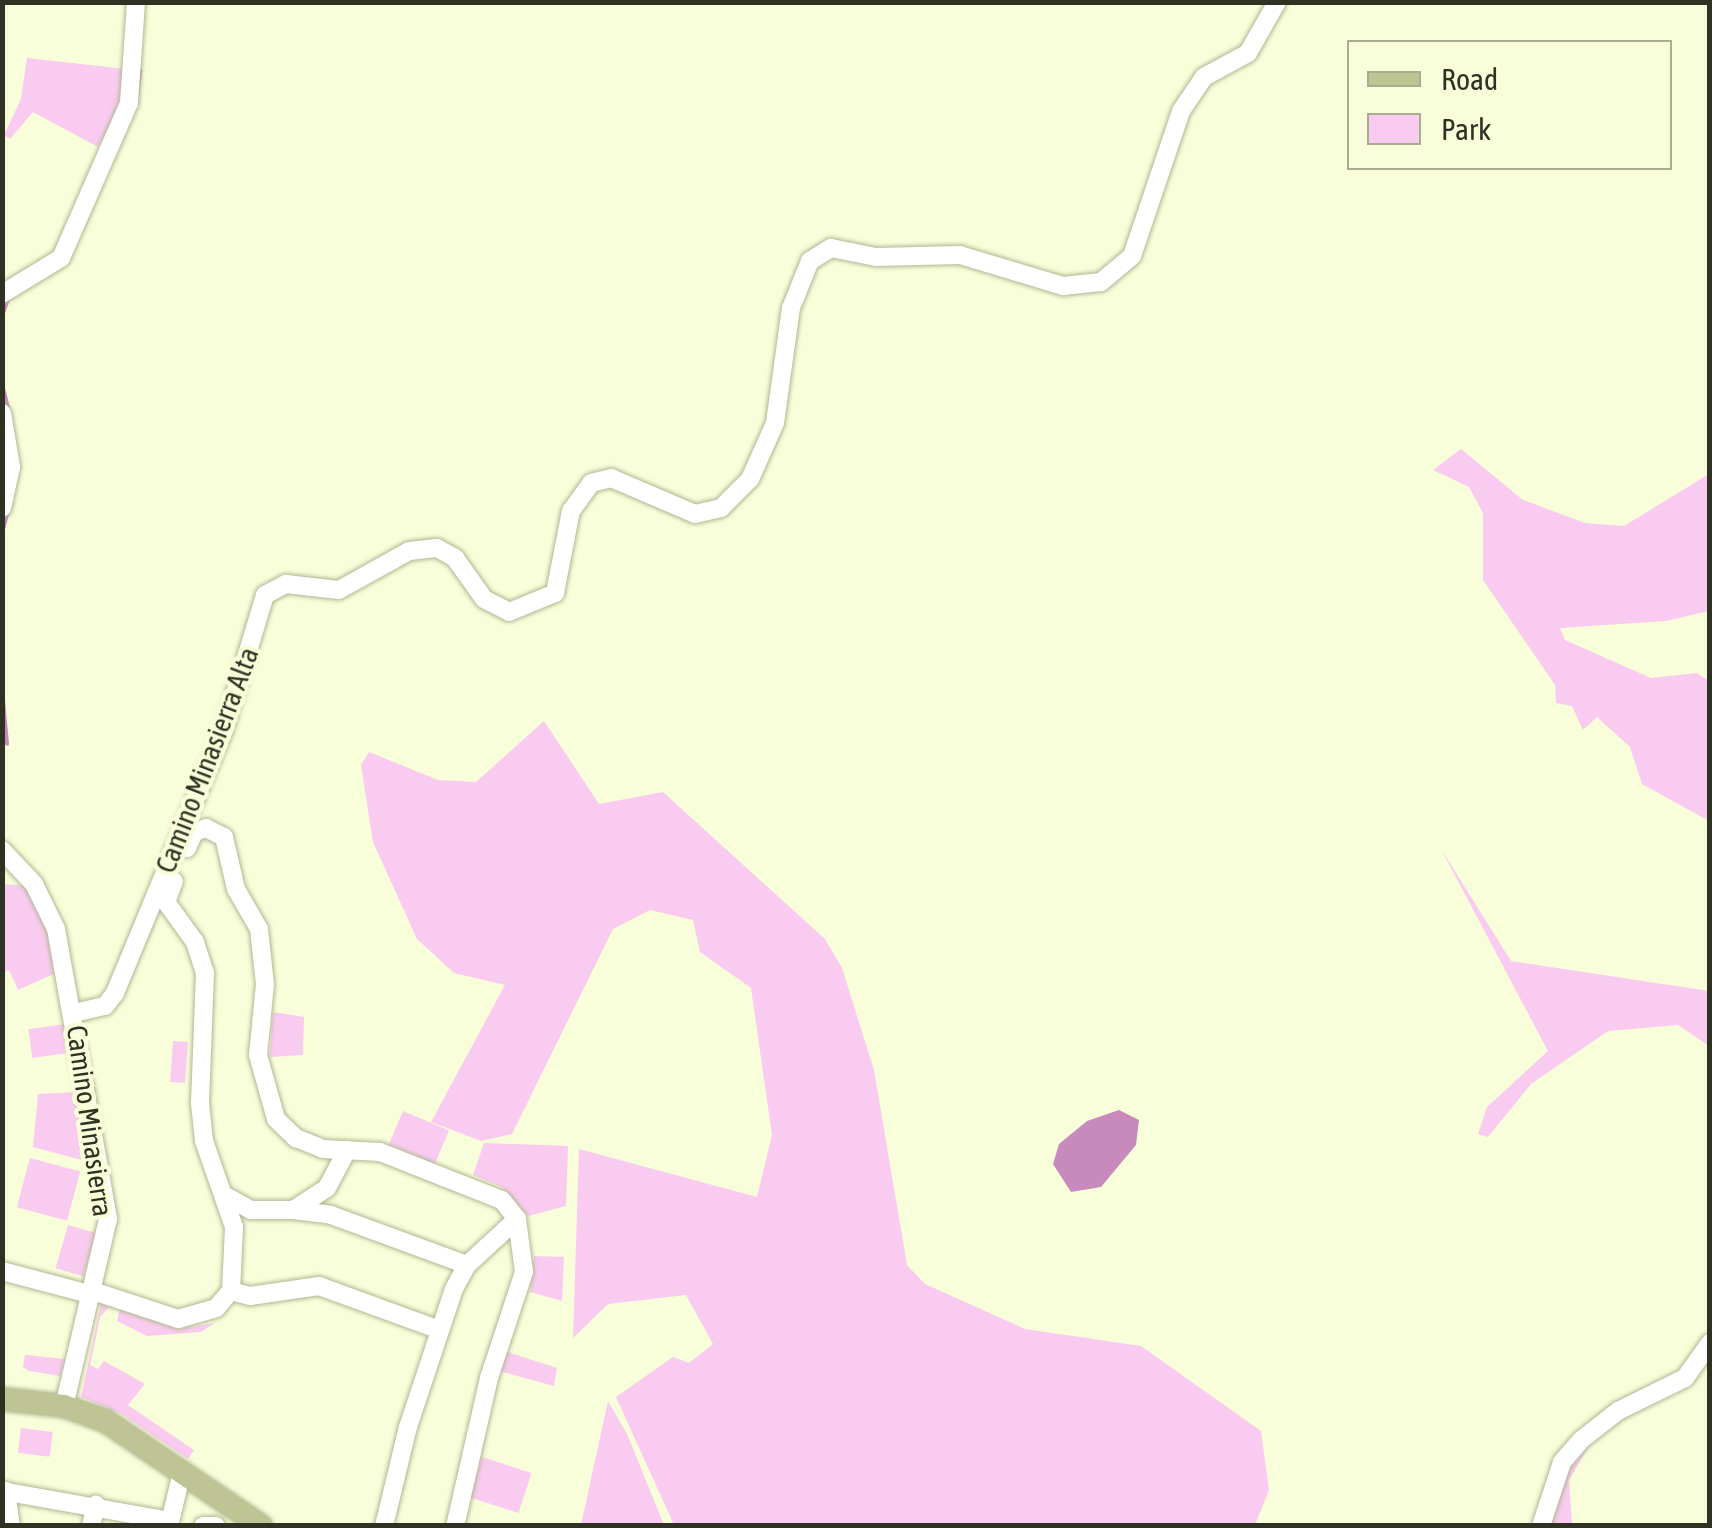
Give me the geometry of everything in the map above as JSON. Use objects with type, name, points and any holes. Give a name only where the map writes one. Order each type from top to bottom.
[{"type":"main road","points":[[2,1399],[64,1406],[120,1434],[261,1526]]},
{"type":"main road","points":[[2,1414],[120,1434]]},
{"type":"street","points":[[2,294],[61,258],[129,103],[136,2]]},
{"type":"street","name":"Camino Minasierra Alta","points":[[74,1013],[105,1006],[115,993],[224,730],[265,595],[286,584],[339,590],[409,552],[437,548],[455,558],[484,599],[509,612],[554,593],[571,512],[591,482],[611,478],[695,514],[722,508],[750,479],[775,423],[791,308],[810,261],[830,248],[876,257],[960,255],[1063,286],[1101,282],[1132,256],[1181,111],[1204,77],[1248,53],[1277,2]]},
{"type":"street","points":[[2,414],[11,466],[2,508]]},
{"type":"street","points":[[2,1271],[178,1319],[216,1308],[231,1290],[234,1227],[204,1140],[200,1103],[205,974],[195,942],[166,902],[194,832],[218,830],[224,837],[236,890],[259,929],[264,956],[258,1054],[263,1091],[276,1119],[296,1138],[347,1150],[380,1152],[502,1200],[516,1219],[523,1250],[518,1302],[488,1378],[454,1526]]},
{"type":"street","name":"Camino Minasierra","points":[[2,850],[48,906],[74,1013],[108,1219],[64,1406]]},
{"type":"street","points":[[293,1210],[327,1188],[347,1150]]},
{"type":"street","points":[[327,1188],[331,1214]]},
{"type":"street","points":[[224,1194],[251,1210],[331,1214],[466,1265]]},
{"type":"street","points":[[234,1227],[251,1210]]},
{"type":"street","points":[[384,1526],[437,1329],[466,1265],[516,1219]]},
{"type":"street","points":[[489,1242],[523,1250]]},
{"type":"street","points":[[231,1290],[250,1296],[319,1286],[437,1329]]},
{"type":"street","points":[[1541,1526],[1562,1462],[1581,1440],[1618,1411],[1685,1378],[1710,1343]]},
{"type":"street","points":[[11,1526],[4,1491],[96,1505],[169,1523],[182,1472]]},
{"type":"street","points":[[91,1526],[96,1505]]},
{"type":"street","points":[[203,1526],[216,1526]]},
{"type":"green space","points":[[27,58],[126,69],[117,111],[98,147],[33,112],[10,139],[4,135],[21,99]]},
{"type":"green space","points":[[1461,449],[1523,500],[1585,523],[1624,526],[1709,474],[1709,611],[1666,621],[1560,628],[1565,640],[1651,678],[1697,673],[1709,681],[1709,821],[1642,784],[1630,747],[1597,717],[1583,730],[1572,706],[1556,703],[1555,685],[1483,580],[1483,513],[1469,487],[1433,470]]},
{"type":"green space","points":[[544,721],[599,804],[663,792],[825,939],[842,968],[874,1070],[907,1265],[925,1284],[1025,1329],[1141,1346],[1261,1431],[1269,1490],[1255,1525],[674,1525],[616,1397],[673,1357],[689,1363],[713,1344],[686,1295],[608,1304],[573,1338],[579,1149],[757,1197],[772,1135],[751,988],[700,952],[693,920],[650,910],[613,929],[512,1134],[481,1141],[431,1122],[505,985],[454,973],[417,939],[373,842],[361,765],[369,752],[438,780],[476,782]]},
{"type":"green space","points":[[1441,849],[1511,961],[1709,991],[1709,1046],[1678,1025],[1608,1031],[1531,1084],[1488,1137],[1478,1134],[1487,1107],[1548,1051]]},
{"type":"green space","points":[[2,884],[28,886],[49,924],[58,972],[18,990],[9,970],[3,973]]},
{"type":"green space","points":[[273,1012],[304,1017],[303,1055],[270,1057]]},
{"type":"green space","points":[[66,1024],[70,1053],[32,1058],[28,1029]]},
{"type":"green space","points":[[173,1041],[188,1042],[185,1083],[170,1082]]},
{"type":"green space","points":[[77,1092],[89,1162],[33,1147],[38,1094]]},
{"type":"green space","points":[[403,1111],[449,1131],[435,1164],[389,1144]]},
{"type":"green space","points":[[484,1143],[568,1146],[566,1206],[528,1216],[502,1187],[473,1175]]},
{"type":"green space","points":[[30,1158],[80,1171],[67,1221],[17,1207]]},
{"type":"green space","points":[[68,1225],[96,1233],[83,1276],[56,1268]]},
{"type":"green space","points":[[534,1256],[564,1257],[562,1301],[530,1292]]},
{"type":"green space","points":[[101,1304],[109,1307],[100,1317],[90,1365],[98,1369],[104,1361],[145,1384],[128,1405],[194,1450],[188,1459],[120,1413],[81,1397]]},
{"type":"green space","points":[[120,1309],[177,1329],[215,1323],[201,1332],[147,1336],[117,1321]]},
{"type":"green space","points":[[505,1351],[557,1368],[554,1386],[499,1371]]},
{"type":"green space","points":[[25,1355],[65,1359],[60,1376],[29,1371],[23,1367]]},
{"type":"green space","points":[[608,1401],[627,1434],[664,1525],[581,1525]]},
{"type":"green space","points":[[21,1428],[53,1432],[50,1457],[18,1453]]},
{"type":"green space","points":[[1598,1430],[1569,1480],[1572,1525],[1547,1526],[1566,1468]]},
{"type":"green space","points":[[482,1457],[531,1473],[518,1513],[469,1497]]},
{"type":"shaded area","points":[[1119,1110],[1139,1120],[1136,1145],[1101,1187],[1071,1192],[1053,1164],[1059,1144],[1087,1121]]},
{"type":"waterway","points":[[136,105],[140,70]]},
{"type":"waterway","points":[[2,316],[8,299]]},
{"type":"waterway","points":[[2,384],[8,408]]},
{"type":"waterway","points":[[2,533],[8,511]]},
{"type":"waterway","points":[[2,689],[7,744]]}]
